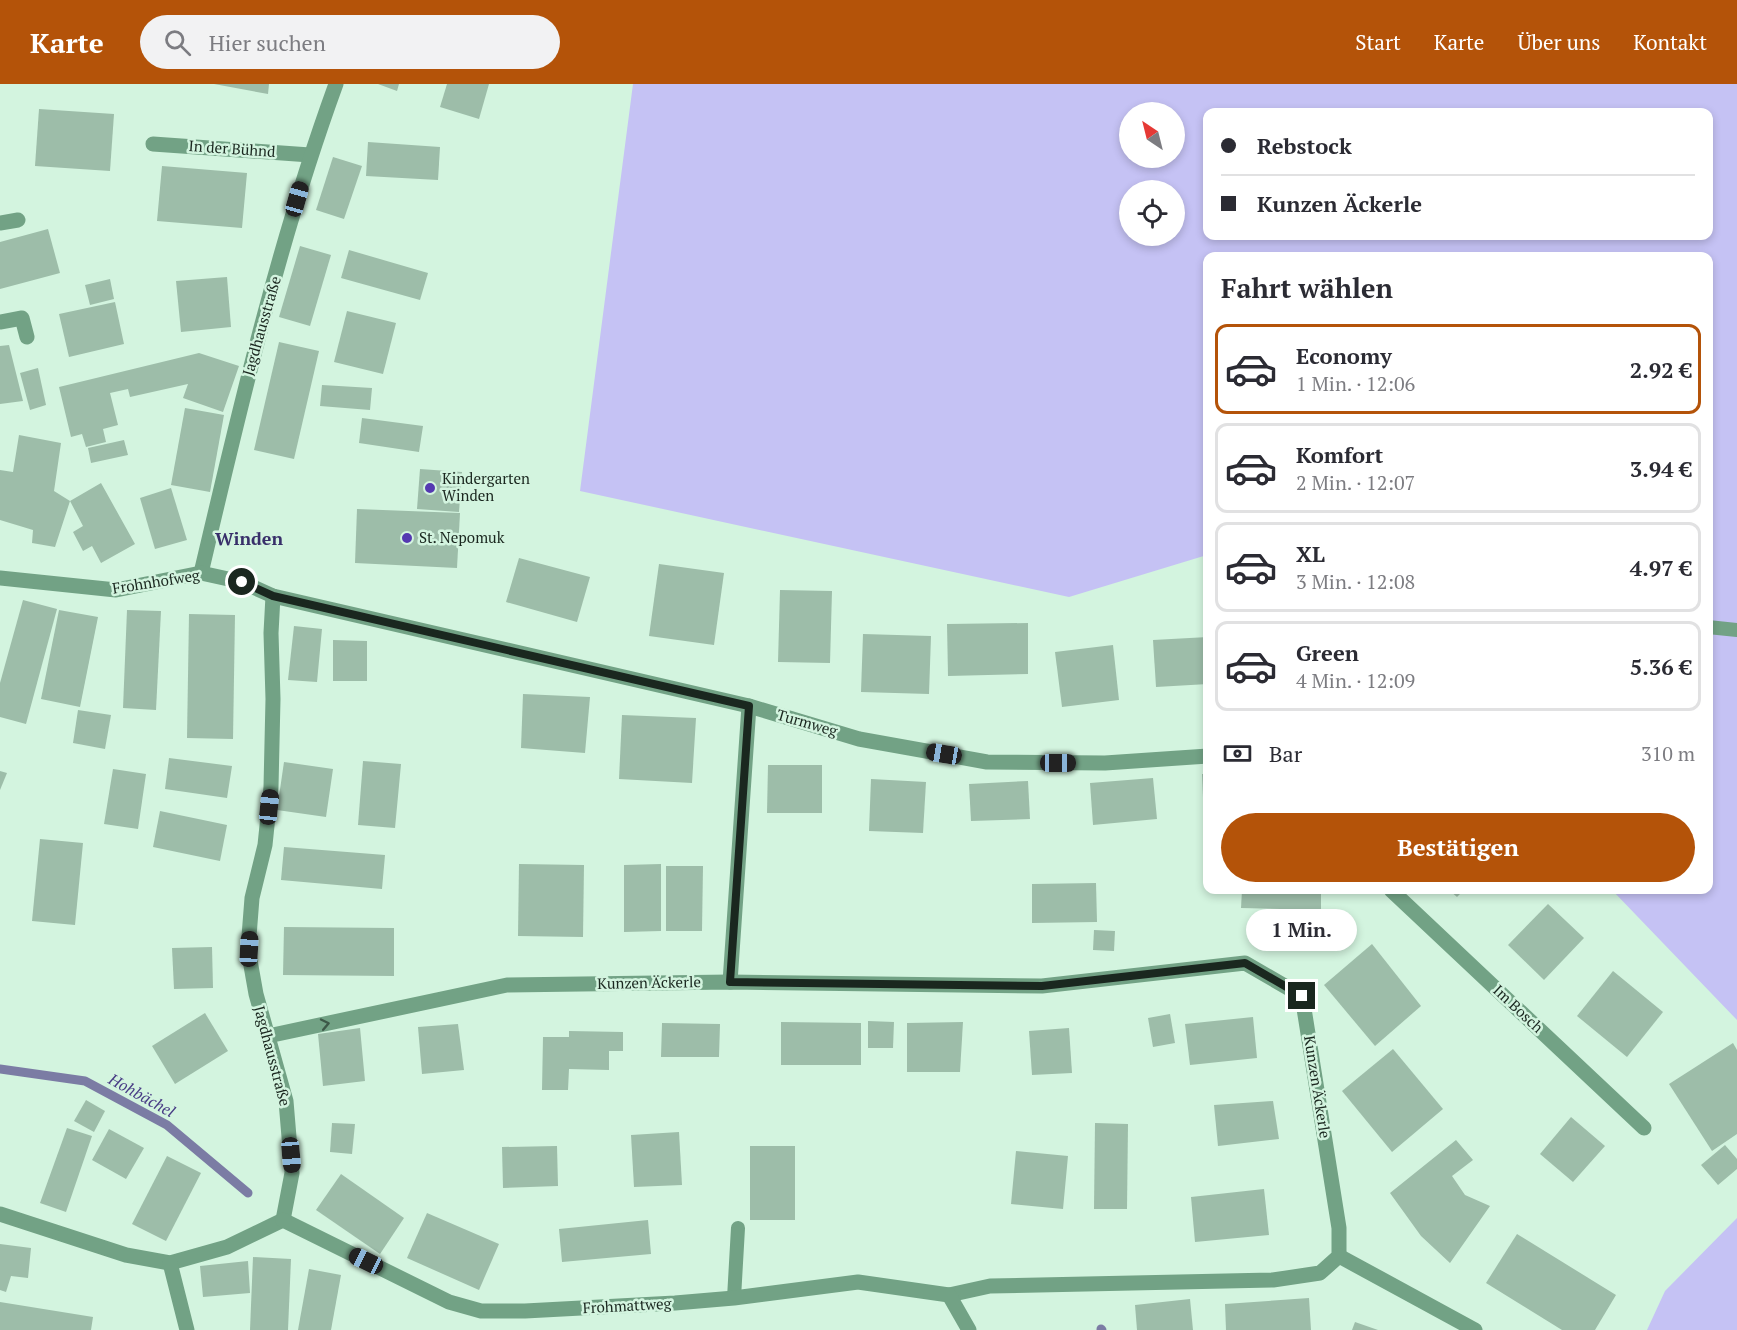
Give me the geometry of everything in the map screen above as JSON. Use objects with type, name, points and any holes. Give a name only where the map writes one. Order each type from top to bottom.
[{"type":"street","name":"Jagdhausstraße","points":[[201,573],[247,376],[310,155],[336,84]]},
{"type":"street","name":"In der Bühnd","points":[[153,144],[310,155]]},
{"type":"street","points":[[0,223],[18,220]]},
{"type":"street","points":[[0,322],[22,318],[27,337]]},
{"type":"street","name":"Frohnhofweg","points":[[0,578],[116,590],[201,573],[242,582],[273,596]]},
{"type":"street","name":"Jagdhausstraße","points":[[273,596],[271,788],[265,845],[252,898],[249,949],[256,994],[286,1101],[292,1173],[283,1220]]},
{"type":"street","name":"Turmweg","points":[[273,596],[749,706],[859,739],[987,762],[1105,763],[1203,756]]},
{"type":"street","points":[[730,982],[749,706]]},
{"type":"street","name":"Im Bosch","points":[[1395,894],[1644,1128]]},
{"type":"street","name":"Kunzen Äckerle","points":[[268,1036],[507,985],[730,982],[1042,986],[1245,963],[1302,996],[1339,1228],[1339,1256]]},
{"type":"street","points":[[0,1214],[126,1255],[170,1263],[227,1247],[283,1220]]},
{"type":"street","name":"Frohmattweg","points":[[283,1220],[449,1302],[481,1311],[675,1304],[858,1282],[950,1295]]},
{"type":"street","points":[[969,1330],[950,1295],[990,1286],[1273,1280],[1320,1273],[1339,1256],[1475,1330]]},
{"type":"street","points":[[170,1263],[187,1330]]},
{"type":"lane","points":[[1713,628],[1737,630]]},
{"type":"lane","points":[[734,1298],[738,1228]]},
{"type":"shaded area","points":[[633,84],[1737,84],[1737,1020],[1616,894],[1713,894],[1713,252],[1203,252],[1203,556],[1069,597],[580,491]]},
{"type":"shaded area","points":[[1737,1218],[1737,1330],[1647,1330],[1665,1291]]},
{"type":"building","points":[[214,84],[269,84],[268,94]]},
{"type":"building","points":[[378,84],[399,84],[397,91]]},
{"type":"building","points":[[447,84],[489,84],[479,119],[440,107]]},
{"type":"building","points":[[39,109],[114,114],[110,171],[35,166]]},
{"type":"building","points":[[368,142],[440,147],[438,180],[366,176]]},
{"type":"building","points":[[333,157],[362,166],[344,219],[316,210]]},
{"type":"building","points":[[162,166],[247,173],[242,228],[157,221]]},
{"type":"building","points":[[48,229],[60,273],[0,289],[0,242]]},
{"type":"building","points":[[300,246],[331,255],[310,326],[279,317]]},
{"type":"building","points":[[349,250],[428,273],[420,300],[341,278]]},
{"type":"building","points":[[227,277],[231,327],[181,332],[176,281]]},
{"type":"building","points":[[110,279],[114,299],[90,305],[85,285]]},
{"type":"building","points":[[115,302],[124,344],[69,357],[59,314]]},
{"type":"building","points":[[347,311],[396,323],[383,374],[334,362]]},
{"type":"building","points":[[279,342],[319,351],[294,459],[254,450]]},
{"type":"building","points":[[9,345],[23,401],[0,404],[0,346]]},
{"type":"building","points":[[199,353],[239,366],[223,412],[183,398],[188,384],[130,397],[128,389],[110,393],[118,425],[103,429],[106,442],[86,447],[82,434],[71,437],[59,387]]},
{"type":"building","points":[[38,368],[46,405],[30,410],[20,373]]},
{"type":"building","points":[[322,385],[372,388],[370,410],[320,406]]},
{"type":"building","points":[[185,408],[224,415],[210,492],[171,485]]},
{"type":"building","points":[[362,418],[423,426],[419,452],[359,443]]},
{"type":"building","points":[[19,435],[61,443],[54,491],[70,501],[55,547],[32,543],[33,530],[0,520],[0,470],[13,472]]},
{"type":"building","points":[[124,440],[128,455],[91,463],[88,448]]},
{"type":"building","points":[[420,469],[462,472],[459,512],[417,509]]},
{"type":"building","points":[[101,483],[135,544],[101,563],[92,546],[83,551],[73,532],[83,526],[70,501]]},
{"type":"building","points":[[171,488],[187,540],[155,549],[140,498]]},
{"type":"building","name":"St. Nepomuk","points":[[357,509],[460,513],[457,568],[355,563]]},
{"type":"building","points":[[519,558],[590,577],[577,622],[506,602]]},
{"type":"building","points":[[659,564],[724,573],[714,645],[649,636]]},
{"type":"building","points":[[780,590],[832,591],[830,663],[778,662]]},
{"type":"building","points":[[23,600],[57,609],[26,724],[0,717],[0,683]]},
{"type":"building","points":[[59,610],[98,617],[80,707],[41,699]]},
{"type":"building","points":[[127,610],[161,611],[156,710],[123,708]]},
{"type":"building","points":[[189,614],[235,615],[233,739],[187,738]]},
{"type":"building","points":[[1028,623],[1028,674],[948,676],[947,624]]},
{"type":"building","points":[[294,626],[322,629],[317,682],[288,680]]},
{"type":"building","points":[[863,634],[931,636],[929,694],[861,692]]},
{"type":"building","points":[[1203,637],[1203,684],[1156,687],[1153,640]]},
{"type":"building","points":[[333,640],[367,641],[367,681],[333,681]]},
{"type":"building","points":[[1113,645],[1119,700],[1062,707],[1055,652]]},
{"type":"building","points":[[523,694],[590,697],[585,753],[521,748]]},
{"type":"building","points":[[78,710],[111,715],[105,749],[73,743]]},
{"type":"building","points":[[622,715],[696,718],[692,783],[619,779]]},
{"type":"building","points":[[169,758],[232,766],[227,798],[165,789]]},
{"type":"building","points":[[363,761],[401,764],[395,828],[358,825]]},
{"type":"building","points":[[284,762],[333,769],[326,817],[277,810]]},
{"type":"building","points":[[768,765],[822,765],[822,813],[767,813]]},
{"type":"building","points":[[113,769],[146,774],[138,829],[104,824]]},
{"type":"building","points":[[0,771],[7,773],[0,790]]},
{"type":"building","points":[[1153,778],[1157,819],[1093,825],[1090,783]]},
{"type":"building","points":[[871,779],[926,782],[923,833],[869,831]]},
{"type":"building","points":[[1028,781],[1030,819],[971,821],[969,784]]},
{"type":"building","points":[[160,811],[227,825],[220,861],[153,847]]},
{"type":"building","points":[[40,839],[83,843],[75,925],[32,921]]},
{"type":"building","points":[[284,847],[385,855],[382,889],[281,880]]},
{"type":"building","points":[[519,864],[584,865],[583,937],[518,936]]},
{"type":"building","points":[[661,864],[661,931],[624,932],[624,865]]},
{"type":"building","points":[[666,866],[703,866],[702,931],[666,931]]},
{"type":"building","points":[[1096,883],[1097,922],[1032,923],[1032,884]]},
{"type":"building","points":[[1242,894],[1321,894],[1321,910],[1241,908]]},
{"type":"building","points":[[1548,904],[1584,938],[1544,980],[1508,945]]},
{"type":"building","points":[[284,927],[394,928],[394,976],[283,975]]},
{"type":"building","points":[[1094,930],[1115,931],[1114,951],[1093,950]]},
{"type":"building","points":[[1372,944],[1421,1006],[1375,1046],[1324,985]]},
{"type":"building","points":[[212,947],[213,988],[174,989],[172,948]]},
{"type":"building","points":[[1613,971],[1663,1012],[1627,1057],[1577,1016]]},
{"type":"building","points":[[205,1013],[228,1051],[175,1084],[152,1046]]},
{"type":"building","points":[[1170,1014],[1175,1043],[1153,1047],[1148,1018]]},
{"type":"building","points":[[1253,1017],[1257,1058],[1190,1065],[1185,1024]]},
{"type":"building","points":[[868,1021],[894,1022],[893,1048],[868,1048]]},
{"type":"building","points":[[781,1022],[861,1023],[861,1065],[781,1065]]},
{"type":"building","points":[[963,1022],[960,1072],[907,1072],[907,1023]]},
{"type":"building","points":[[662,1023],[720,1024],[719,1057],[661,1057]]},
{"type":"building","points":[[458,1024],[464,1070],[422,1074],[418,1027]]},
{"type":"building","points":[[360,1028],[365,1081],[323,1086],[318,1034]]},
{"type":"building","points":[[1069,1028],[1072,1073],[1032,1075],[1029,1031]]},
{"type":"building","points":[[569,1031],[623,1032],[623,1051],[609,1051],[609,1070],[569,1069],[568,1090],[542,1090],[543,1037],[569,1037]]},
{"type":"building","points":[[1733,1043],[1737,1050],[1737,1134],[1712,1151],[1669,1084]]},
{"type":"building","points":[[1393,1049],[1443,1109],[1392,1152],[1342,1091]]},
{"type":"building","points":[[86,1100],[105,1111],[94,1132],[74,1121]]},
{"type":"building","points":[[1273,1101],[1279,1139],[1218,1146],[1214,1105]]},
{"type":"building","points":[[1571,1117],[1605,1146],[1573,1182],[1540,1154]]},
{"type":"building","points":[[332,1123],[355,1124],[352,1154],[330,1152]]},
{"type":"building","points":[[1095,1123],[1128,1124],[1127,1209],[1094,1209]]},
{"type":"building","points":[[67,1128],[92,1136],[66,1212],[40,1203]]},
{"type":"building","points":[[109,1129],[144,1148],[126,1179],[92,1160]]},
{"type":"building","points":[[679,1132],[682,1185],[634,1187],[631,1135]]},
{"type":"building","points":[[1456,1140],[1473,1160],[1452,1176],[1465,1195],[1490,1206],[1450,1263],[1421,1236],[1390,1193]]},
{"type":"building","points":[[1725,1145],[1737,1159],[1737,1169],[1718,1185],[1701,1165]]},
{"type":"building","points":[[557,1146],[558,1186],[503,1188],[502,1147]]},
{"type":"building","points":[[750,1146],[795,1146],[795,1220],[750,1220]]},
{"type":"building","points":[[1016,1151],[1068,1156],[1063,1209],[1011,1204]]},
{"type":"building","points":[[167,1156],[201,1173],[166,1241],[132,1224]]},
{"type":"building","points":[[341,1174],[404,1218],[380,1254],[316,1210]]},
{"type":"building","points":[[1264,1189],[1269,1235],[1195,1242],[1191,1197]]},
{"type":"building","points":[[427,1213],[499,1244],[479,1290],[407,1258]]},
{"type":"building","points":[[648,1220],[651,1254],[562,1262],[559,1229]]},
{"type":"building","points":[[1517,1234],[1616,1295],[1595,1330],[1562,1330],[1486,1283]]},
{"type":"building","points":[[0,1244],[31,1248],[28,1278],[11,1276],[6,1292],[0,1290]]},
{"type":"building","points":[[253,1257],[291,1259],[288,1330],[250,1330]]},
{"type":"building","points":[[248,1261],[250,1293],[203,1297],[200,1266]]},
{"type":"building","points":[[309,1269],[341,1275],[331,1330],[298,1330]]},
{"type":"building","points":[[1309,1298],[1311,1330],[1226,1330],[1225,1304]]},
{"type":"building","points":[[1190,1299],[1193,1330],[1137,1330],[1135,1305]]},
{"type":"building","points":[[0,1302],[93,1317],[91,1330],[0,1330]]},
{"type":"building","points":[[1355,1322],[1378,1330],[1352,1330]]},
{"type":"waterway","name":"Hohbächel","points":[[0,1069],[85,1081],[167,1125],[248,1193]]},
{"type":"place","name":"Kindergarten Winden","points":[[430,488]]},
{"type":"place","name":"St. Nepomuk","points":[[407,538]]},
{"type":"district","name":"Winden","points":[[249,539]]},
{"type":"route","points":[[242,582],[273,596],[749,706],[730,982],[1042,986],[1245,963],[1302,996]]}]
